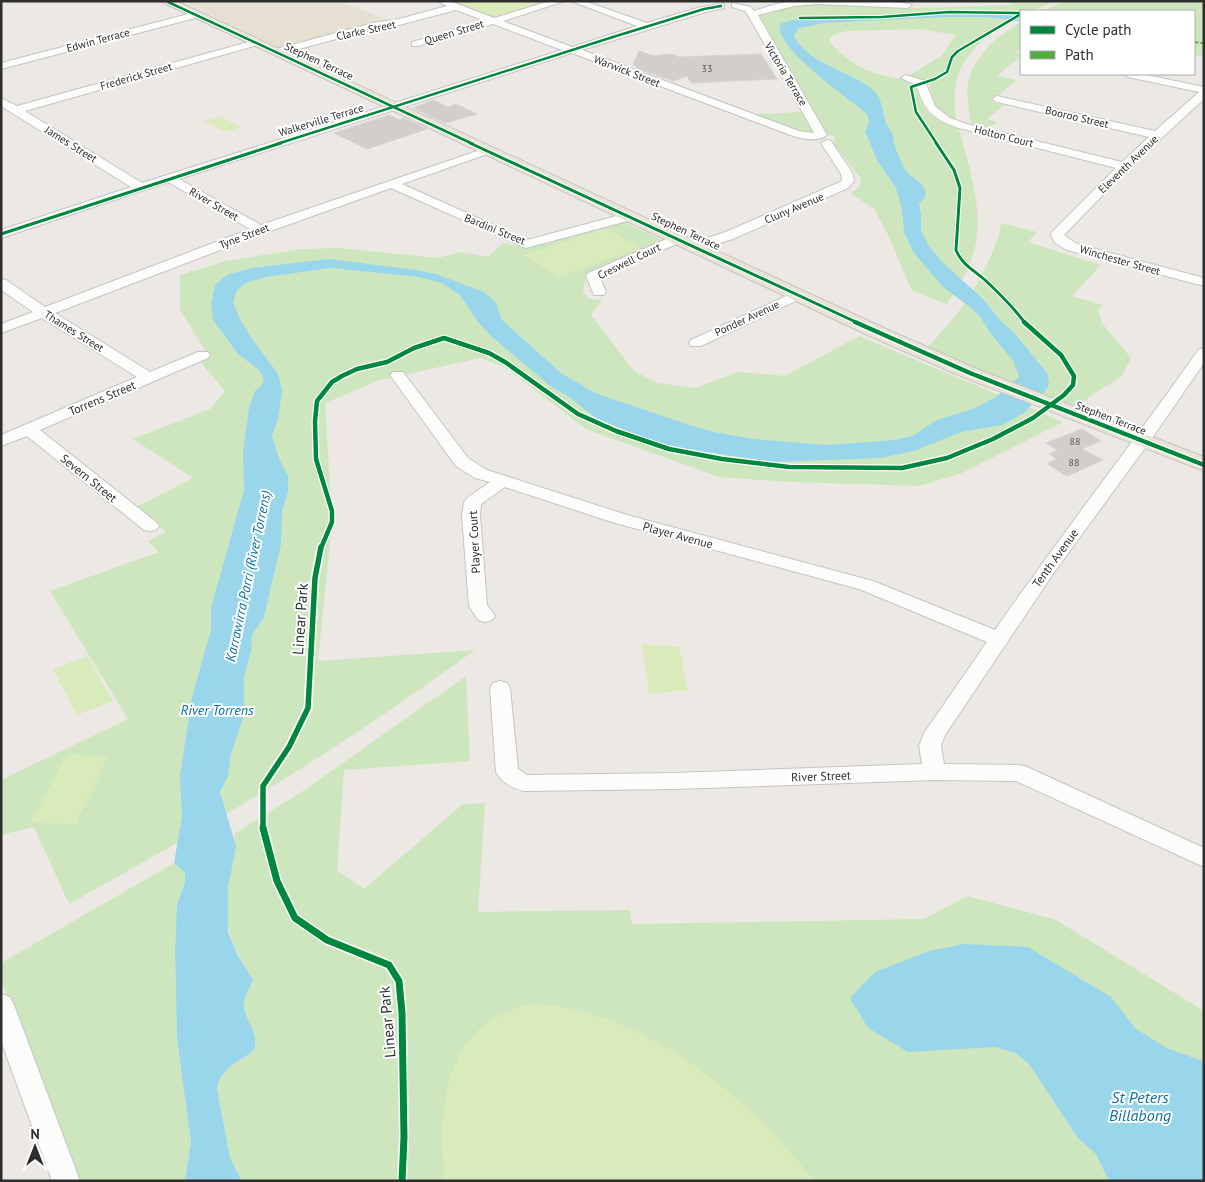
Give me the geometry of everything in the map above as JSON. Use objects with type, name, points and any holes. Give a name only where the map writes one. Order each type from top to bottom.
[{"type":"main road","name":"Stephen Terrace","points":[[166,1],[970,373],[1204,466]]},
{"type":"street","name":"Warwick Street","points":[[441,1],[796,134],[821,138]]},
{"type":"street","name":"Queen Street","points":[[416,44],[561,1]]},
{"type":"street","points":[[575,1],[648,27]]},
{"type":"street","points":[[725,3],[750,12],[794,3],[818,1],[907,6]]},
{"type":"street","name":"Walkerville Terrace","points":[[1,234],[140,187],[725,3]]},
{"type":"street","name":"Clarke Street","points":[[276,52],[376,25],[399,22],[456,7]]},
{"type":"street","name":"Victoria Terrace","points":[[750,12],[821,138]]},
{"type":"street","name":"Edwin Terrace","points":[[1,66],[196,15]]},
{"type":"street","name":"Frederick Street","points":[[17,110],[255,42]]},
{"type":"street","points":[[1132,75],[1204,91]]},
{"type":"street","name":"Holton Court","points":[[906,78],[921,83],[930,107],[946,120],[1124,166]]},
{"type":"street","name":"Eleventh Avenue","points":[[1058,238],[1057,236],[1062,229],[1124,166],[1204,91]]},
{"type":"street","name":"Booroo Street","points":[[997,98],[1157,135]]},
{"type":"street","name":"James Street","points":[[1,100],[140,187]]},
{"type":"street","name":"Cluny Avenue","points":[[696,246],[728,236],[844,185],[848,181],[847,174],[821,138]]},
{"type":"street","name":"Tyne Street","points":[[1,329],[260,230],[489,150]]},
{"type":"street","name":"River Street","points":[[169,178],[260,230]]},
{"type":"street","name":"Bardini Street","points":[[391,184],[526,244],[631,216]]},
{"type":"street","name":"Creswell Court","points":[[599,292],[593,276],[678,238]]},
{"type":"street","name":"Winchester Street","points":[[1058,238],[1072,247],[1204,282]]},
{"type":"street","name":"Winchester Street","points":[[1184,278],[1204,287]]},
{"type":"street","name":"Thames Street","points":[[1,283],[44,313],[149,378]]},
{"type":"street","name":"Ponder Avenue","points":[[696,342],[799,294]]},
{"type":"street","name":"Tenth Avenue","points":[[934,772],[930,757],[930,742],[998,639],[1142,441],[1204,352]]},
{"type":"street","name":"Torrens Street","points":[[1,441],[203,356]]},
{"type":"street","name":"Player Avenue","points":[[398,375],[462,462],[481,474],[621,520],[866,586],[998,639]]},
{"type":"street","name":"Severn Street","points":[[29,429],[150,526]]},
{"type":"street","name":"Player Court","points":[[485,616],[478,606],[471,516],[473,502],[502,482]]},
{"type":"street","name":"River Street","points":[[500,688],[507,772],[524,782],[675,781],[934,772],[1020,773],[1204,858]]},
{"type":"street","points":[[2,1008],[66,1181]]},
{"type":"shaded area","points":[[182,1],[338,1],[393,22],[285,50]]},
{"type":"green space","points":[[448,1],[559,1],[495,19]]},
{"type":"green space","points":[[1005,1],[1055,1],[1034,10],[1020,10],[1020,14],[992,29],[995,30],[973,50],[960,70],[957,80],[955,92],[956,121],[937,107],[930,85],[906,78],[942,55],[956,35],[919,29],[847,31],[833,35],[829,40],[842,54],[866,70],[915,84],[920,88],[927,111],[937,119],[959,129],[975,194],[977,211],[976,244],[969,267],[947,304],[912,291],[887,233],[874,209],[851,193],[860,186],[861,179],[833,143],[835,137],[825,133],[800,86],[757,17],[796,5],[826,4],[917,8],[1015,5]]},
{"type":"green space","points":[[1066,1],[1204,1],[1204,57],[1195,55],[1195,10],[1044,10]]},
{"type":"green space","points":[[1020,23],[1020,49],[1016,53],[1020,57],[997,76],[1017,80],[991,101],[1004,105],[987,119],[997,122],[987,129],[971,123],[967,88],[971,73],[981,55],[1004,33]]},
{"type":"green space","points":[[803,112],[815,133],[791,130],[753,114]]},
{"type":"green space","points":[[220,116],[241,127],[225,132],[204,121]]},
{"type":"green space","points":[[621,221],[664,241],[586,275],[583,292],[590,299],[602,300],[591,315],[634,371],[657,383],[696,388],[738,372],[785,376],[859,336],[1063,422],[962,473],[919,486],[791,482],[719,477],[586,429],[505,367],[480,358],[380,380],[325,403],[332,522],[318,661],[475,650],[383,715],[289,776],[69,904],[34,827],[1,835],[1,780],[128,719],[50,591],[159,552],[148,541],[166,532],[136,507],[193,478],[133,439],[210,409],[225,391],[202,364],[198,353],[205,350],[180,310],[180,275],[226,261],[301,249],[339,248],[437,258],[461,252],[488,257],[503,243],[524,247]]},
{"type":"green space","points":[[1001,223],[1037,232],[1028,242],[1101,265],[1072,296],[1103,305],[1098,310],[1102,323],[1131,358],[1121,377],[1092,395],[1078,407],[969,366],[928,347],[957,314],[972,292],[992,253],[999,235]]},
{"type":"green space","points":[[606,228],[641,248],[558,277],[524,255]]},
{"type":"green space","points":[[642,644],[679,647],[688,690],[649,694]]},
{"type":"green space","points":[[88,656],[113,701],[77,715],[53,669]]},
{"type":"green space","points":[[466,676],[470,761],[344,770],[337,870],[364,889],[463,804],[485,803],[478,912],[630,910],[632,924],[924,919],[968,896],[1056,920],[1204,1011],[1204,1181],[242,1181],[230,1158],[217,1089],[222,1075],[231,1066],[254,1050],[255,1043],[254,1033],[244,1007],[253,980],[240,958],[228,926],[227,902],[235,848],[234,834],[303,791]]},
{"type":"green space","points":[[67,754],[108,757],[75,825],[31,822]]},
{"type":"green space","points":[[174,863],[185,873],[185,883],[177,904],[175,951],[177,1039],[191,1142],[185,1181],[79,1181],[1,980],[1,963]]},
{"type":"green space","points":[[530,1004],[564,1007],[597,1016],[630,1028],[661,1044],[691,1063],[746,1107],[770,1130],[815,1181],[445,1181],[443,1160],[444,1114],[447,1091],[453,1069],[463,1049],[477,1031],[495,1017]]},
{"type":"water","name":"River Torrens","points":[[975,13],[1020,16],[1020,21],[988,17],[944,17],[824,23],[799,28],[794,35],[808,53],[863,83],[876,93],[886,123],[893,134],[894,144],[903,166],[924,188],[925,198],[919,203],[921,230],[928,245],[943,263],[982,298],[1047,373],[1049,382],[1047,389],[1024,413],[1002,425],[961,432],[914,451],[881,458],[772,462],[681,448],[652,441],[596,418],[569,397],[549,385],[492,337],[478,322],[460,295],[442,283],[419,277],[331,268],[266,277],[246,283],[237,290],[233,302],[239,317],[250,336],[278,374],[282,391],[278,419],[272,436],[279,459],[288,476],[288,491],[282,512],[281,544],[264,617],[252,635],[251,651],[244,677],[244,715],[231,754],[228,776],[220,792],[236,846],[228,888],[228,932],[237,954],[253,980],[244,1007],[254,1033],[254,1050],[231,1066],[222,1075],[217,1089],[230,1158],[242,1181],[185,1181],[191,1142],[177,1039],[175,951],[177,904],[185,883],[185,873],[174,863],[182,817],[180,776],[192,697],[211,630],[211,608],[244,490],[243,453],[249,408],[255,391],[262,385],[264,379],[259,370],[238,354],[213,320],[211,304],[215,285],[227,275],[252,268],[329,259],[436,274],[484,292],[496,303],[502,320],[561,373],[595,393],[692,426],[754,439],[827,445],[895,440],[912,436],[937,420],[975,408],[996,397],[1019,377],[1014,362],[991,334],[981,318],[970,307],[944,288],[914,253],[904,232],[902,210],[896,188],[877,160],[865,131],[869,123],[867,114],[800,59],[788,46],[781,34],[780,24],[792,20],[818,17]]},
{"type":"water","name":"St Peters Billabong","points":[[964,944],[1028,947],[1111,997],[1136,1029],[1167,1048],[1202,1061],[1204,1063],[1204,1181],[1109,1181],[1096,1154],[1078,1138],[1029,1064],[1015,1053],[996,1047],[908,1052],[868,1028],[850,998],[875,972],[929,951]]},
{"type":"building","points":[[639,51],[654,56],[671,54],[679,57],[761,54],[777,79],[691,83],[687,76],[674,81],[638,69],[633,64]]},
{"type":"building","points":[[433,100],[448,107],[456,104],[477,114],[445,123],[413,108]]},
{"type":"building","points":[[389,115],[400,120],[403,118],[427,129],[367,149],[334,133]]},
{"type":"building","points":[[1082,429],[1101,441],[1082,449],[1103,460],[1067,476],[1047,464],[1057,459],[1049,454],[1058,450],[1046,443]]},
{"type":"marked path","points":[[1195,42],[1204,43]]},
{"type":"cycle path","points":[[166,1],[879,333],[970,373],[1204,465]]},
{"type":"cycle path","points":[[1,234],[169,178],[613,37],[704,9],[721,6]]},
{"type":"cycle path","points":[[800,18],[882,17],[949,12],[1020,13]]},
{"type":"cycle path","name":"Linear Park","points":[[402,1181],[404,1137],[402,1013],[399,981],[389,965],[327,940],[295,918],[277,881],[263,829],[263,786],[289,747],[308,708],[315,578],[322,542],[332,522],[332,511],[316,459],[315,421],[317,401],[332,382],[342,376],[357,369],[387,362],[414,348],[444,338],[489,353],[505,362],[578,414],[616,431],[669,449],[722,459],[789,467],[902,468],[947,458],[993,439],[1033,418],[1064,395],[1073,385],[1074,376],[1061,355],[1029,328],[1016,311],[984,279],[959,258],[956,250],[960,188],[954,170],[916,112],[911,87],[935,79],[947,72],[952,57],[958,51],[1020,15]]},
{"type":"water label","name":"Karrawirra Parri (River Torrens)","points":[[248,576]]}]
